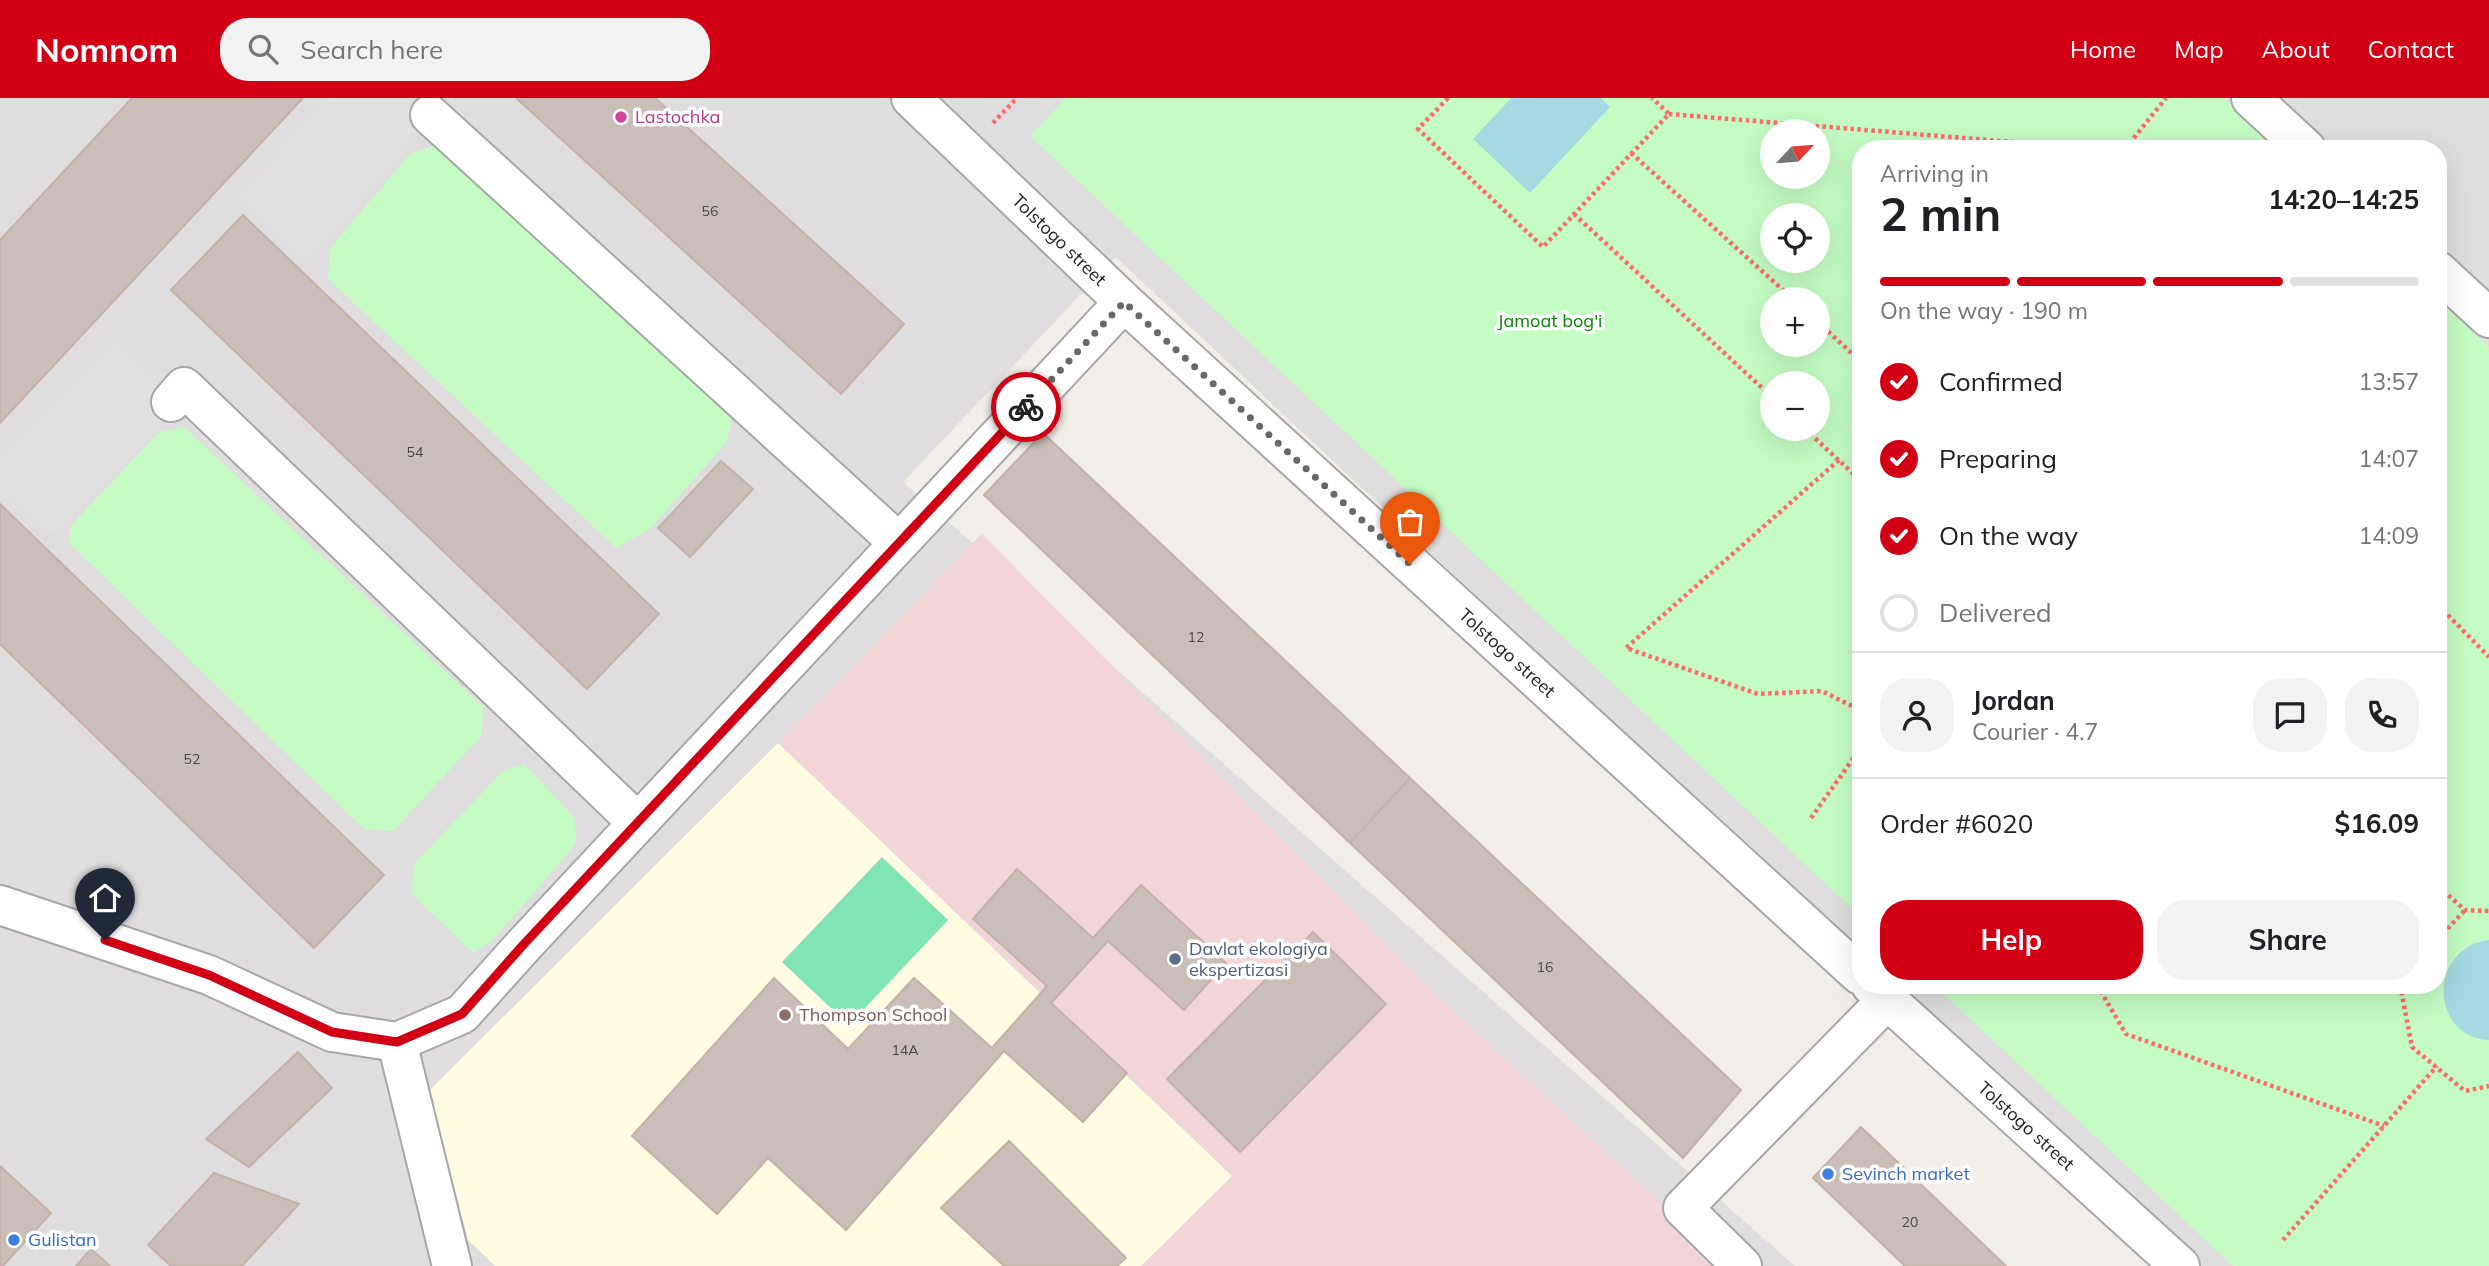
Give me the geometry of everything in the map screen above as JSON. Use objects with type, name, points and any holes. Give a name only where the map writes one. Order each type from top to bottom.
[{"type":"street","name":"Tolstogo street","points":[[911,98],[1124,302],[1852,968]]},
{"type":"street","points":[[2251,98],[2296,140]]},
{"type":"street","points":[[430,115],[899,543]]},
{"type":"street","points":[[2447,279],[2489,318]]},
{"type":"street","points":[[0,905],[209,975],[332,1032],[397,1042],[462,1014],[1124,302]]},
{"type":"street","points":[[171,402],[184,387],[638,823]]},
{"type":"street","points":[[1742,1266],[1683,1208],[1867,994]]},
{"type":"street","name":"Tolstogo street","points":[[1881,994],[2180,1266]]},
{"type":"street","points":[[397,1042],[452,1266]]},
{"type":"path","points":[[1448,98],[1418,129],[1543,247],[1669,114]]},
{"type":"path","points":[[1652,98],[1669,114],[1988,140]]},
{"type":"path","points":[[2132,140],[2166,98]]},
{"type":"path","points":[[1631,153],[1780,287]]},
{"type":"path","points":[[1574,214],[1760,386]]},
{"type":"path","points":[[1830,333],[1852,353]]},
{"type":"path","points":[[1818,441],[1852,472]]},
{"type":"path","points":[[1839,460],[1626,648],[1758,694],[1822,691],[1852,706]]},
{"type":"path","points":[[2447,614],[2489,657]]},
{"type":"path","points":[[1811,818],[1852,759]]},
{"type":"path","points":[[2447,894],[2465,910],[2489,911]]},
{"type":"path","points":[[2447,929],[2465,910]]},
{"type":"path","points":[[2102,994],[2126,1034],[2384,1126]]},
{"type":"path","points":[[2402,994],[2412,1046],[2465,1091],[2489,1086]]},
{"type":"path","points":[[2283,1240],[2437,1066]]},
{"type":"shaded area","points":[[0,98],[2489,98],[2489,1266],[2191,1266],[1902,994],[2447,994],[2447,140],[1852,140],[1852,948],[1116,257],[903,482],[1795,1266],[0,1266]]},
{"type":"shaded area","points":[[330,98],[411,98],[430,115],[307,261],[239,198]]},
{"type":"shaded area","points":[[114,346],[177,407],[53,535],[0,488],[0,461]]},
{"type":"shaded area","points":[[982,534],[1425,984],[1728,1266],[1141,1266],[1232,1175],[778,743]]},
{"type":"shaded area","name":"Thompson School","points":[[778,743],[1232,1176],[1141,1266],[495,1266],[468,1240],[429,1091]]},
{"type":"green space","name":"Jamoat bog'i","points":[[1066,98],[2224,98],[2268,140],[1852,140],[1852,908],[1030,136]]},
{"type":"green space","points":[[443,143],[732,418],[726,443],[649,530],[616,548],[328,279],[330,248],[410,154]]},
{"type":"green space","points":[[2447,307],[2489,347],[2489,1266],[2233,1266],[1944,994],[2447,994]]},
{"type":"green space","points":[[184,427],[483,707],[481,736],[393,831],[364,829],[68,542],[72,524],[159,432]]},
{"type":"green space","points":[[524,764],[575,818],[576,844],[491,942],[472,952],[412,894],[413,865],[504,770]]},
{"type":"green space","points":[[882,857],[948,920],[849,1025],[782,962]]},
{"type":"water","points":[[1511,98],[1601,98],[1610,107],[1530,193],[1473,139]]},
{"type":"water","points":[[2489,940],[2489,1040],[2469,1035],[2455,1024],[2447,1009],[2444,994],[2447,994],[2447,972],[2455,958],[2469,946]]},
{"type":"building","points":[[132,98],[303,98],[0,423],[0,240]]},
{"type":"building","points":[[516,98],[655,98],[904,324],[841,394]]},
{"type":"building","points":[[243,215],[659,614],[587,689],[171,290]]},
{"type":"building","points":[[1043,433],[1410,778],[1350,843],[984,495]]},
{"type":"building","points":[[721,461],[753,489],[690,557],[658,528]]},
{"type":"building","points":[[0,504],[384,875],[314,948],[0,644]]},
{"type":"building","points":[[1410,778],[1741,1090],[1683,1158],[1350,843]]},
{"type":"building","name":"Thompson School","points":[[1017,869],[1093,938],[1141,885],[1226,963],[1184,1010],[1108,941],[1051,1003],[1127,1073],[1083,1122],[1004,1051],[846,1230],[768,1158],[717,1214],[632,1136],[774,978],[848,1049],[914,978],[992,1048],[1047,986],[973,919]]},
{"type":"building","points":[[1313,932],[1386,1004],[1240,1152],[1167,1079]]},
{"type":"building","points":[[298,1052],[332,1088],[249,1167],[206,1139]]},
{"type":"building","points":[[1861,1127],[2006,1266],[1905,1266],[1813,1178]]},
{"type":"building","points":[[1009,1141],[1126,1258],[1117,1266],[1004,1266],[941,1208]]},
{"type":"building","name":"Gulistan","points":[[0,1166],[51,1213],[3,1266],[0,1266]]},
{"type":"building","points":[[214,1173],[299,1204],[242,1266],[171,1266],[148,1245]]},
{"type":"building","points":[[91,1249],[110,1266],[76,1266]]},
{"type":"way so far","points":[[1026,407],[1124,302],[1410,564]]},
{"type":"place","name":"Lastochka","points":[[621,117]]},
{"type":"place","name":"Davlat ekologiya ekspertizasi","points":[[1175,959]]},
{"type":"place","name":"Thompson School","points":[[785,1015]]},
{"type":"place","name":"Sevinch market","points":[[1828,1174]]},
{"type":"place","name":"Gulistan","points":[[14,1240]]},
{"type":"route","points":[[105,940],[209,975],[332,1032],[397,1042],[462,1014],[524,944],[1026,407]]}]
